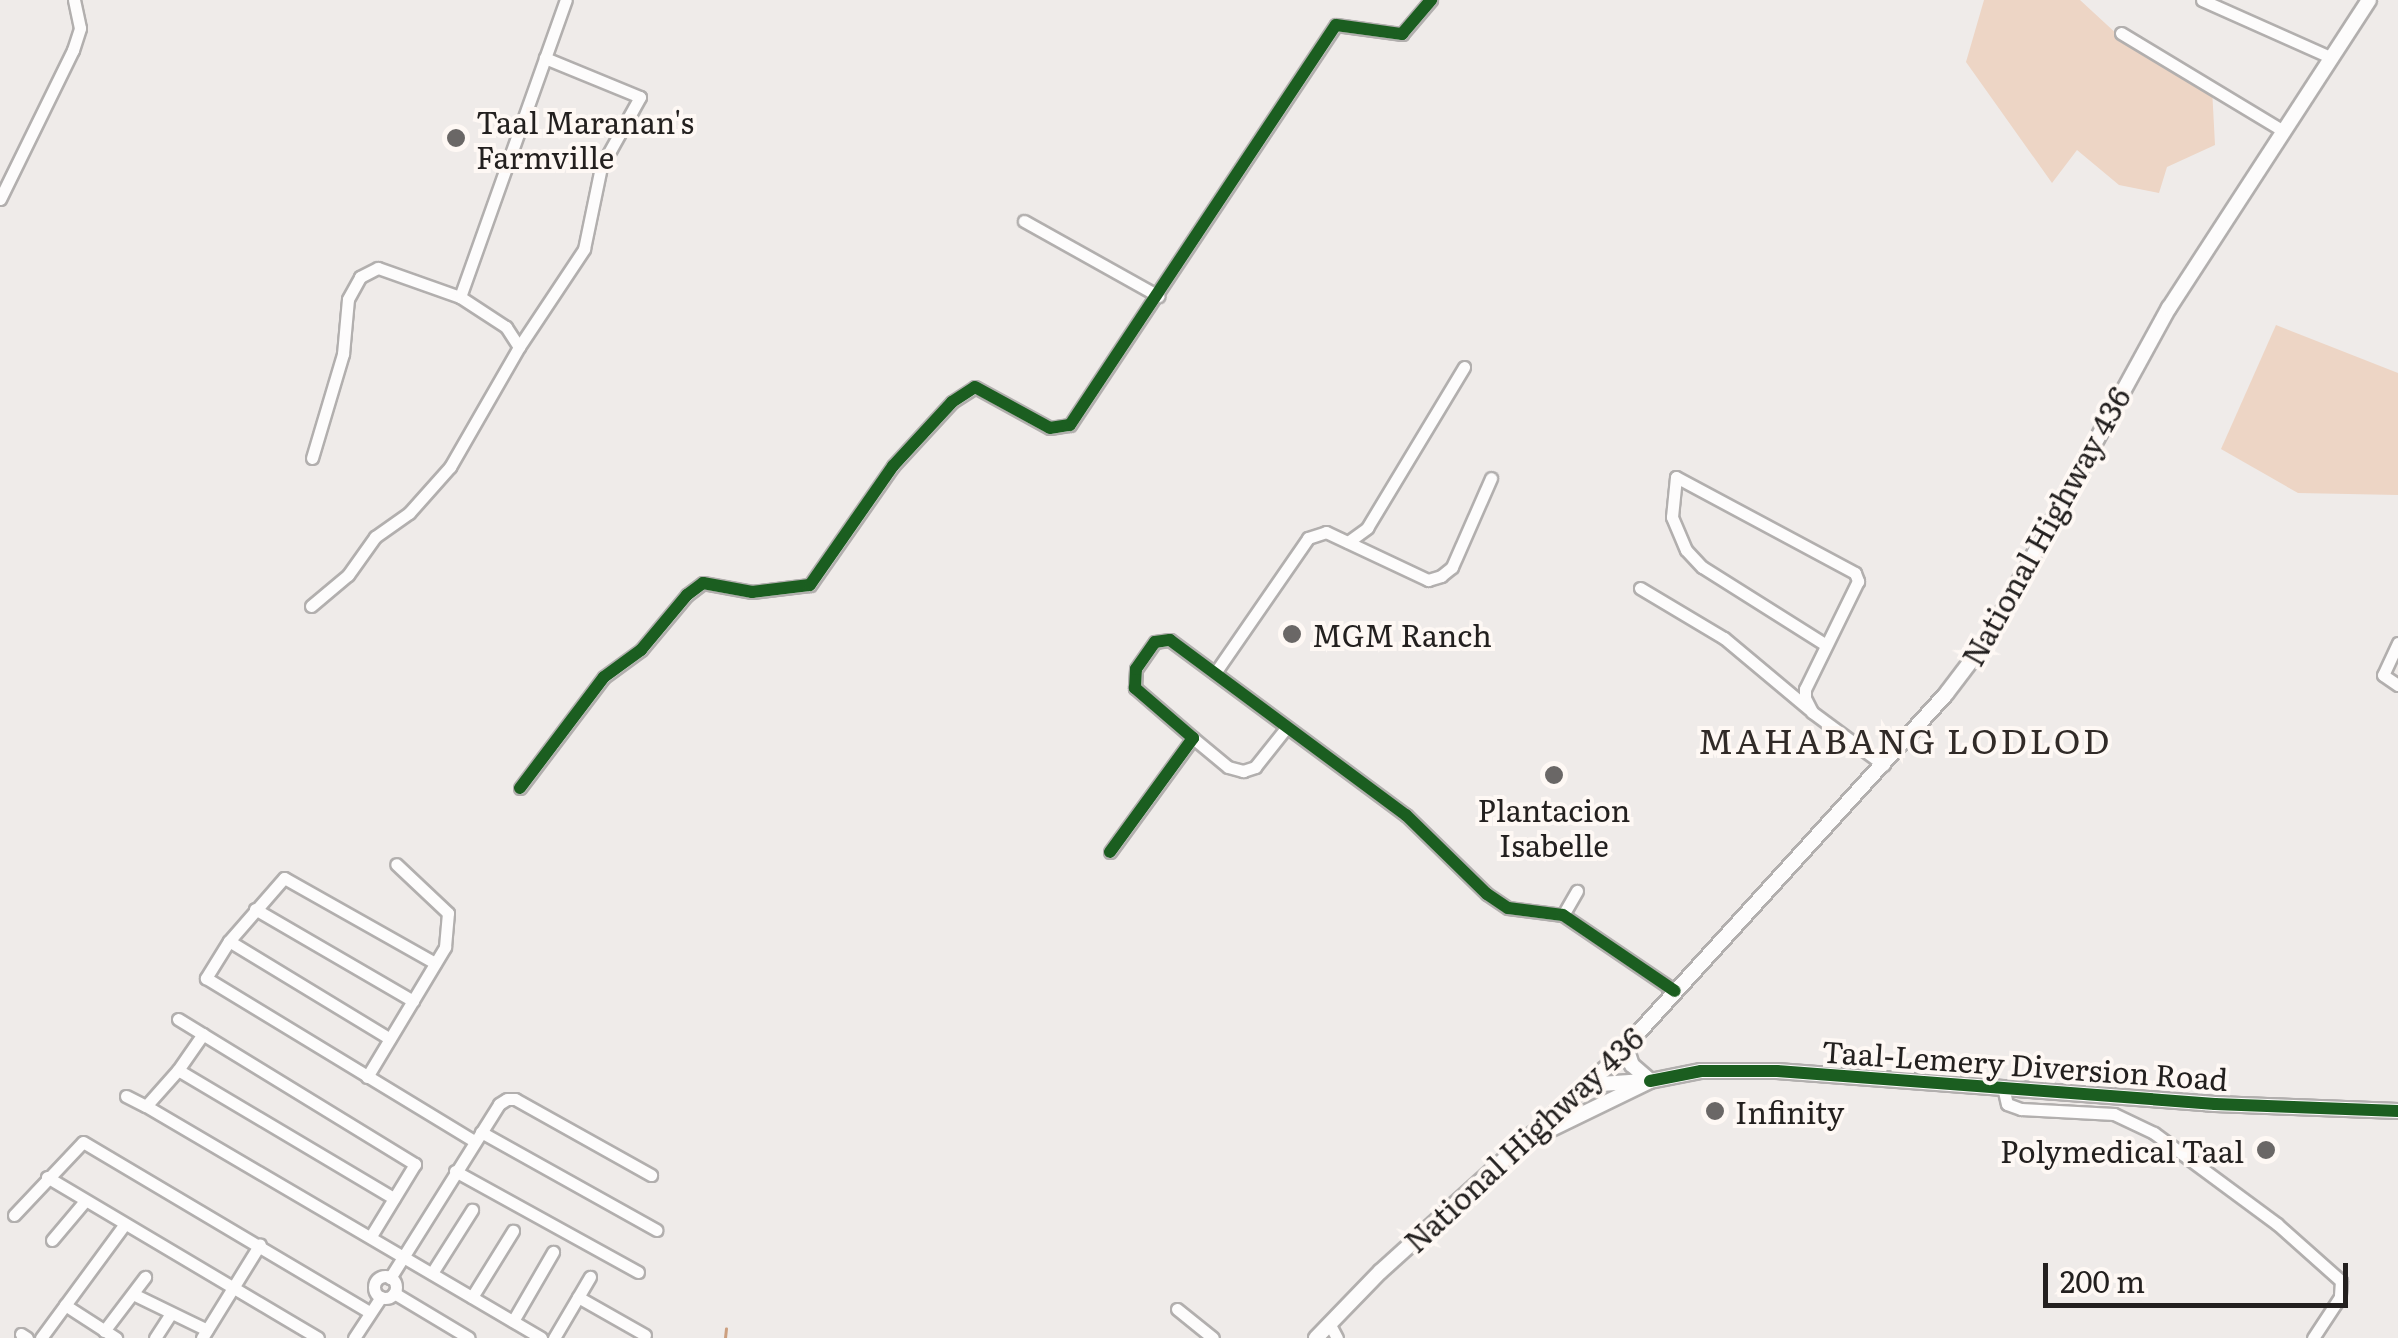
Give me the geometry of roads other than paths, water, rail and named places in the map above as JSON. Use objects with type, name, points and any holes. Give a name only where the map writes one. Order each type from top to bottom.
[{"type":"main road","name":"National Highway 436","points":[[1316,1338],[1626,1046],[1884,765],[1987,640],[2113,404],[2282,130],[2369,0]]},
{"type":"main road","points":[[1626,1046],[1632,1065],[1650,1081]]},
{"type":"main road","name":"Taal-Lemery Diversion Road","points":[[1587,1085],[1650,1081],[1700,1071],[1777,1071],[2398,1111]]},
{"type":"main road","name":"Taal-Lemery Diversion Road","points":[[1524,1144],[1650,1081]]},
{"type":"street","points":[[0,199],[72,50],[80,28],[74,0]]},
{"type":"street","points":[[460,297],[566,0]]},
{"type":"street","points":[[520,788],[604,677],[641,650],[687,595],[702,583],[752,592],[810,585],[915,440],[952,402],[976,387],[1050,428],[1070,425],[1336,25],[1402,34],[1431,0]]},
{"type":"street","points":[[2202,0],[2330,56]]},
{"type":"street","points":[[2122,33],[2282,130]]},
{"type":"street","points":[[311,606],[348,575],[375,538],[410,513],[450,467],[519,347],[584,248],[601,167],[640,97],[545,58]]},
{"type":"street","points":[[1024,221],[1158,296]]},
{"type":"street","points":[[312,458],[343,354],[348,299],[360,277],[378,268],[460,297],[506,326],[519,347]]},
{"type":"street","points":[[1348,542],[1366,528],[1464,367]]},
{"type":"street","points":[[1812,712],[1804,689],[1826,645],[1858,581],[1854,572],[1676,477],[1672,517],[1686,550],[1702,567],[1826,645]]},
{"type":"street","points":[[1215,673],[1308,538],[1326,532],[1428,580],[1452,567],[1491,478]]},
{"type":"street","points":[[1640,588],[1724,638],[1812,712],[1884,765]]},
{"type":"street","points":[[1286,728],[1255,767],[1243,771],[1228,767],[1135,688],[1136,669],[1155,642],[1170,640],[1406,815],[1441,853],[1508,908],[1563,914],[1675,991]]},
{"type":"street","points":[[2398,643],[2383,667],[2383,675],[2398,685]]},
{"type":"street","points":[[1110,852],[1193,738]]},
{"type":"street","points":[[368,1077],[445,947],[448,913],[396,864]]},
{"type":"street","points":[[435,964],[291,879],[280,880],[208,970],[209,982],[368,1077],[656,1230]]},
{"type":"street","points":[[1563,914],[1577,891]]},
{"type":"street","points":[[255,910],[413,1001]]},
{"type":"street","points":[[229,940],[390,1039]]},
{"type":"street","points":[[178,1018],[415,1164],[371,1236]]},
{"type":"street","points":[[146,1106],[203,1034]]},
{"type":"street","points":[[178,1070],[394,1198]]},
{"type":"street","points":[[2002,1087],[2007,1104],[2021,1109],[2114,1114],[2154,1133],[2277,1224],[2341,1281],[2340,1296],[2313,1338]]},
{"type":"street","points":[[126,1096],[542,1338]]},
{"type":"street","points":[[468,1338],[387,1295],[376,1282],[390,1278],[401,1254],[499,1104],[515,1099],[651,1174]]},
{"type":"street","points":[[14,1216],[82,1142],[369,1312]]},
{"type":"street","points":[[455,1171],[638,1272]]},
{"type":"street","points":[[47,1178],[318,1338]]},
{"type":"street","points":[[52,1240],[85,1201]]},
{"type":"street","points":[[432,1273],[472,1210]]},
{"type":"street","points":[[41,1338],[124,1225]]},
{"type":"street","points":[[472,1297],[513,1231]]},
{"type":"street","points":[[133,1294],[204,1334],[260,1244]]},
{"type":"street","points":[[513,1321],[554,1252]]},
{"type":"street","points":[[65,1305],[110,1334],[145,1276]]},
{"type":"street","points":[[554,1338],[590,1277]]},
{"type":"street","points":[[354,1338],[369,1312],[396,1286],[390,1278]]},
{"type":"street","points":[[578,1297],[645,1335]]},
{"type":"street","points":[[1177,1309],[1212,1338]]},
{"type":"street","points":[[155,1338],[170,1315]]},
{"type":"street","points":[[1330,1323],[1337,1338]]},
{"type":"waterway","points":[[725,1338],[726,1329]]},
{"type":"place","name":"Taal Maranan's Farmville","points":[[456,138]]},
{"type":"place","name":"MGM Ranch","points":[[1292,634]]},
{"type":"place","name":"Plantacion Isabelle","points":[[1554,775]]},
{"type":"place","name":"Infinity","points":[[1715,1111]]},
{"type":"place","name":"Polymedical Taal","points":[[2266,1150]]},
{"type":"district","name":"MAHABANG LODLOD","points":[[1905,739]]}]
